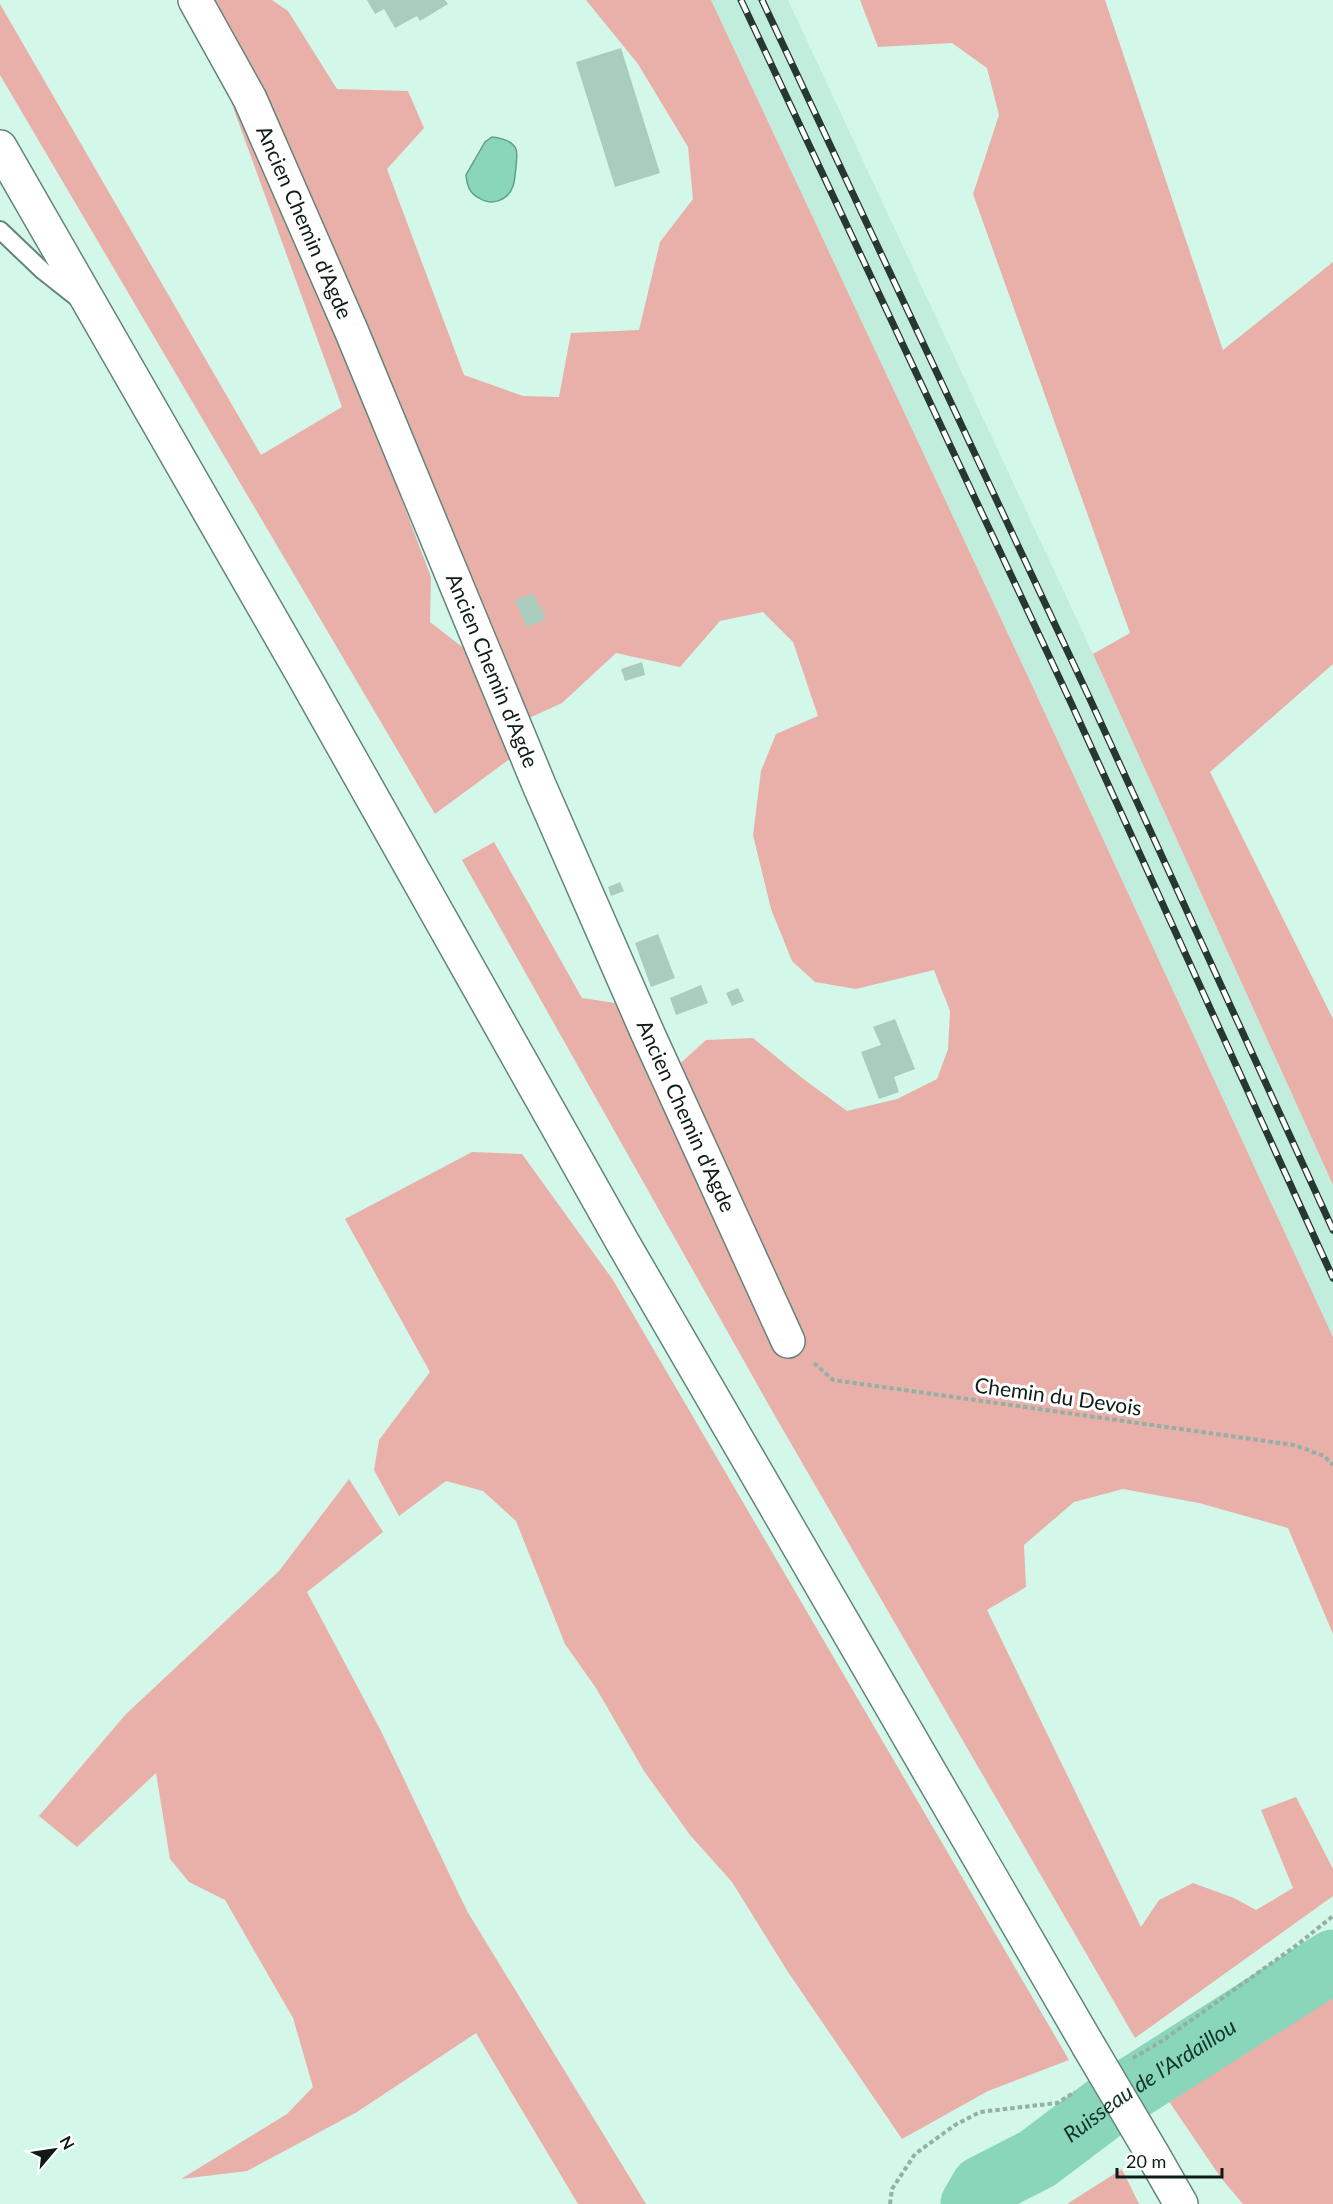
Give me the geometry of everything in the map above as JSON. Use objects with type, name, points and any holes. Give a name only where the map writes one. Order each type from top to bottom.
[{"type":"main road","name":"Ancien Chemin d'Agde","points":[[195,0],[250,99],[351,330],[539,785],[648,1034],[788,1341]]},
{"type":"main road","points":[[0,147],[302,673],[623,1243],[1181,2204]]},
{"type":"lane","points":[[0,230],[44,271],[95,312]]},
{"type":"path","name":"Chemin du Devois","points":[[788,1341],[833,1380],[1294,1446],[1324,1456],[1333,1465]]},
{"type":"shaded area","points":[[214,0],[272,0],[288,11],[337,89],[408,91],[424,128],[387,169],[464,375],[523,396],[559,397],[571,333],[639,330],[660,242],[693,199],[688,147],[638,64],[586,0],[711,0],[1031,683],[1333,1337],[1333,1634],[1288,1528],[1199,1503],[1123,1489],[1074,1502],[1024,1545],[1026,1587],[987,1610],[1141,1927],[1159,1900],[1193,1883],[1234,1898],[1256,1910],[1293,1888],[1261,1810],[1296,1797],[1333,1869],[1333,1896],[1135,2038],[771,1409],[462,860],[494,842],[582,998],[615,1003],[653,1088],[706,1040],[753,1038],[847,1111],[897,1099],[937,1079],[948,1049],[950,1011],[934,970],[856,989],[815,982],[792,961],[771,909],[753,835],[761,771],[776,734],[818,716],[793,642],[763,612],[720,621],[680,667],[616,653],[562,703],[529,718]]},
{"type":"shaded area","points":[[711,0],[788,0],[1093,654],[1333,1185],[1333,1337],[1031,683]]},
{"type":"shaded area","points":[[860,0],[1105,0],[1223,350],[1333,262],[1333,664],[1210,772],[1333,1019],[1333,1185],[1093,654],[1130,633],[973,194],[999,115],[987,68],[952,43],[878,47]]},
{"type":"shaded area","points":[[0,4],[261,455],[342,407],[230,99],[345,337],[378,437],[431,577],[430,622],[470,653],[515,755],[435,814],[0,75]]},
{"type":"shaded area","points":[[492,137],[509,142],[517,153],[515,179],[511,191],[499,201],[489,202],[473,194],[466,175],[485,142]]},
{"type":"shaded area","points":[[472,1152],[522,1154],[613,1280],[1069,2060],[988,2091],[902,2139],[788,1972],[732,1882],[690,1835],[644,1771],[596,1688],[565,1644],[516,1521],[483,1491],[446,1481],[399,1516],[374,1470],[379,1440],[430,1372],[345,1219]]},
{"type":"shaded area","points":[[349,1479],[383,1532],[307,1592],[381,1731],[467,1911],[646,2204],[578,2204],[476,2033],[357,2112],[247,2171],[181,2179],[287,2114],[313,2087],[293,2018],[225,1900],[189,1882],[170,1859],[156,1773],[77,1847],[39,1816],[126,1714],[279,1571]]},
{"type":"shaded area","points":[[1333,1986],[1333,2204],[1243,2204],[1221,2178],[1166,2097]]},
{"type":"shaded area","points":[[1122,2169],[1139,2204],[1067,2204]]},
{"type":"building","points":[[367,0],[445,0],[448,4],[420,21],[417,16],[395,28],[384,9],[375,14]]},
{"type":"building","points":[[621,48],[660,173],[615,187],[576,62]]},
{"type":"building","points":[[533,593],[546,619],[527,627],[515,600]]},
{"type":"building","points":[[642,662],[645,675],[625,681],[621,669]]},
{"type":"building","points":[[620,882],[624,891],[611,896],[608,887]]},
{"type":"building","points":[[658,934],[675,978],[651,987],[635,943]]},
{"type":"building","points":[[701,985],[708,1003],[676,1015],[670,998]]},
{"type":"building","points":[[738,988],[744,1001],[732,1006],[726,993]]},
{"type":"building","points":[[895,1019],[915,1069],[894,1077],[899,1092],[879,1099],[861,1052],[881,1045],[873,1027]]},
{"type":"waterway","name":"Ruisseau de l'Ardaillou","points":[[972,2204],[982,2187],[1037,2159],[1119,2097],[1333,1961]]},
{"type":"railway","points":[[741,0],[1072,705],[1333,1278]]},
{"type":"railway","points":[[762,0],[1089,697],[1333,1230]]}]
